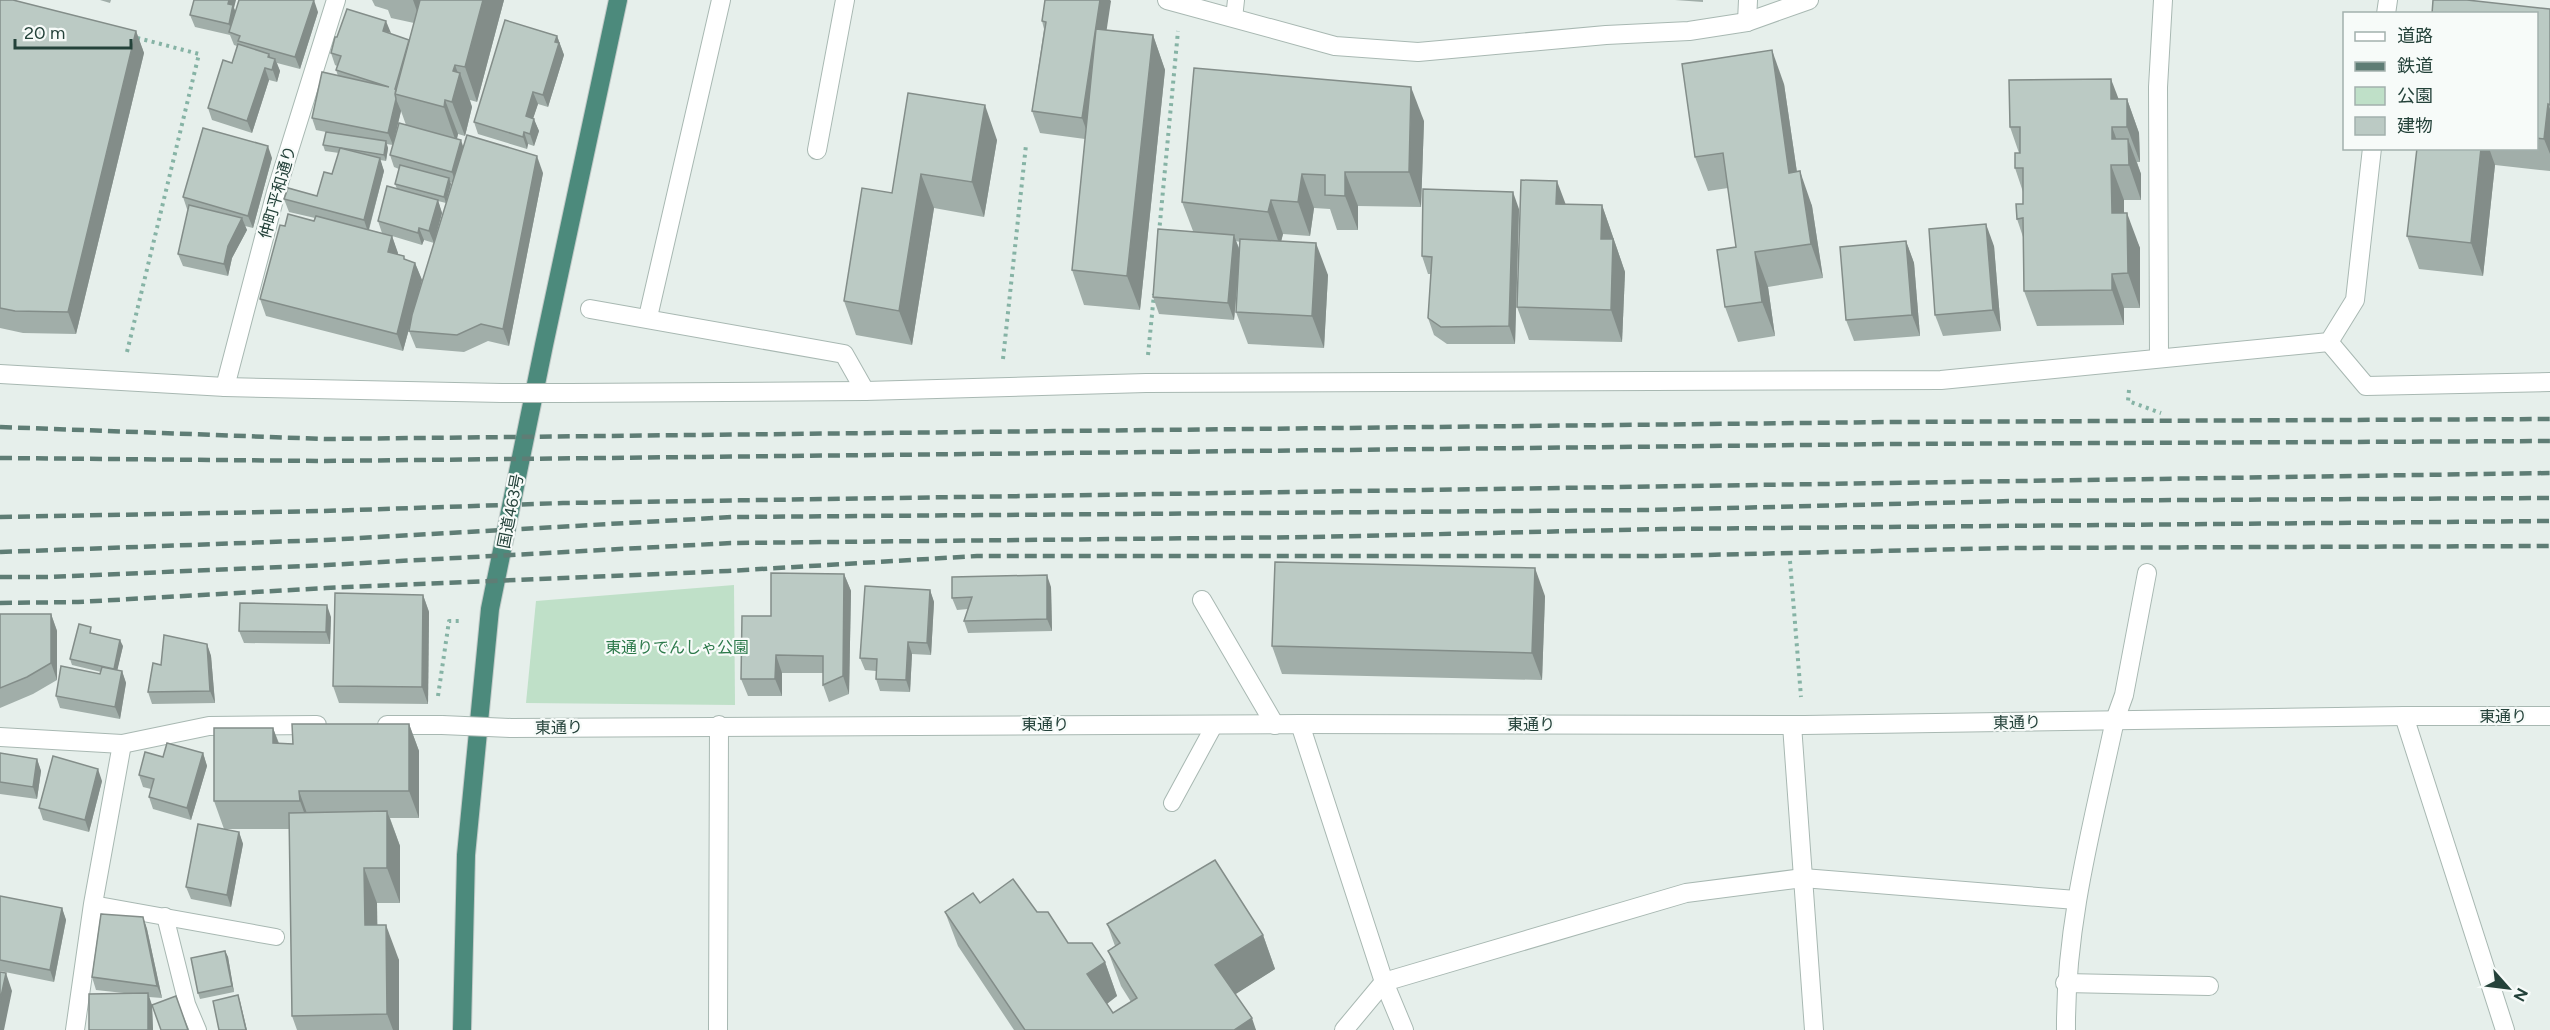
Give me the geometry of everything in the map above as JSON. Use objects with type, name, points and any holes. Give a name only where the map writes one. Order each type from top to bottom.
[{"type":"highway","name":"国道463号","points":[[462,1030],[466,855],[490,609],[618,0]]},
{"type":"street","name":"仲町平和通り","points":[[225,387],[276,192],[336,0]]},
{"type":"street","points":[[648,317],[721,0]]},
{"type":"street","points":[[817,150],[845,0]]},
{"type":"street","points":[[1747,22],[1748,0]]},
{"type":"street","points":[[1174,2],[1335,46],[1418,51],[1606,35],[1689,31],[1747,22],[1809,0]]},
{"type":"street","points":[[2159,358],[2158,87],[2163,0]]},
{"type":"street","points":[[2329,342],[2355,300],[2372,150]]},
{"type":"street","points":[[590,309],[648,317],[844,354],[865,391]]},
{"type":"street","points":[[0,374],[225,387],[502,393],[1000,389],[1146,383],[1941,380],[2329,342]]},
{"type":"street","points":[[2329,342],[2366,386],[2550,382]]},
{"type":"street","points":[[2066,1030],[2065,983],[2076,900],[2115,720],[2124,695],[2147,573]]},
{"type":"street","points":[[1202,600],[1275,725]]},
{"type":"street","points":[[2404,716],[2505,1030]]},
{"type":"street","name":"東通り","points":[[363,725],[511,728],[719,725],[1798,724],[2550,716]]},
{"type":"street","points":[[1300,724],[1384,982],[1404,1030]]},
{"type":"street","points":[[1798,724],[1803,878],[1814,1030]]},
{"type":"street","points":[[0,737],[122,744],[208,726],[340,725]]},
{"type":"street","points":[[718,1030],[719,725]]},
{"type":"street","points":[[75,1030],[93,904],[122,744]]},
{"type":"street","points":[[1344,1030],[1384,982],[1686,893],[1803,878],[2076,900]]},
{"type":"street","points":[[2065,983],[2209,986]]},
{"type":"lane","points":[[1234,18],[1236,0]]},
{"type":"lane","points":[[1172,803],[1215,724]]},
{"type":"lane","points":[[93,904],[276,937]]},
{"type":"lane","points":[[165,916],[188,1004],[198,1030]]},
{"type":"path","points":[[1159,240],[1174,2]]},
{"type":"path","points":[[126,352],[199,54],[133,36]]},
{"type":"path","points":[[1000,389],[1026,145]]},
{"type":"path","points":[[1146,383],[1155,288]]},
{"type":"path","points":[[2129,390],[2128,401],[2161,413]]},
{"type":"path","points":[[1790,561],[1798,724]]},
{"type":"path","points":[[437,706],[449,621]]},
{"type":"green space","name":"東通りでんしゃ公園","points":[[734,585],[735,705],[526,703],[536,601]]},
{"type":"building","points":[[0,0],[13,0],[136,31],[68,312],[15,311],[0,308]]},
{"type":"building","points":[[194,0],[229,0],[228,4],[233,5],[229,24],[190,15]]},
{"type":"building","points":[[239,0],[314,0],[295,57],[238,41],[240,36],[229,32]]},
{"type":"building","points":[[420,0],[483,0],[465,67],[455,65],[453,71],[460,73],[452,102],[445,100],[444,107],[395,94]]},
{"type":"building","points":[[1045,0],[1100,0],[1082,118],[1032,111],[1046,22],[1042,21]]},
{"type":"building","points":[[2433,0],[2467,0],[2550,9],[2550,105],[2548,104],[2544,139],[2538,138],[2538,12],[2432,12]]},
{"type":"building","points":[[347,9],[386,21],[383,31],[409,40],[395,89],[396,99],[388,133],[312,118],[322,72],[389,87],[336,70],[341,56],[331,53]]},
{"type":"building","points":[[505,20],[557,36],[555,42],[559,43],[543,95],[533,92],[526,116],[534,119],[530,134],[524,132],[523,137],[474,122]]},
{"type":"building","points":[[1096,29],[1153,35],[1127,276],[1072,270]]},
{"type":"building","points":[[238,44],[269,54],[268,57],[275,59],[272,70],[265,68],[247,121],[208,108],[223,60],[232,63]]},
{"type":"building","points":[[1772,50],[1789,173],[1800,171],[1811,244],[1755,252],[1762,302],[1725,307],[1717,250],[1736,247],[1723,153],[1695,157],[1682,64]]},
{"type":"building","points":[[1194,68],[1411,87],[1409,172],[1345,172],[1345,196],[1325,195],[1325,175],[1302,174],[1298,202],[1271,200],[1268,212],[1182,202]]},
{"type":"building","points":[[2111,79],[2111,99],[2127,99],[2127,127],[2112,127],[2112,139],[2128,139],[2129,165],[2111,165],[2112,213],[2127,213],[2128,273],[2112,274],[2112,290],[2024,291],[2023,218],[2017,219],[2016,204],[2023,204],[2023,168],[2015,168],[2015,153],[2020,153],[2020,127],[2010,127],[2009,80]]},
{"type":"building","points":[[908,93],[985,105],[972,182],[921,174],[899,311],[844,301],[862,188],[892,193]]},
{"type":"building","points":[[399,123],[461,140],[452,172],[390,155]]},
{"type":"building","points":[[203,128],[268,146],[248,216],[183,197]]},
{"type":"building","points":[[326,132],[386,141],[384,155],[323,145]]},
{"type":"building","points":[[467,135],[537,156],[503,329],[481,324],[457,335],[409,331],[412,315]]},
{"type":"building","points":[[340,148],[380,158],[364,220],[284,199],[288,188],[317,196],[324,172],[332,174]]},
{"type":"building","points":[[2417,150],[2481,150],[2471,243],[2407,236]]},
{"type":"building","points":[[400,165],[449,178],[444,197],[395,184]]},
{"type":"building","points":[[1521,180],[1557,181],[1556,204],[1602,205],[1601,239],[1613,239],[1611,310],[1517,307]]},
{"type":"building","points":[[387,186],[438,200],[429,231],[419,228],[418,233],[378,221]]},
{"type":"building","points":[[1423,189],[1513,192],[1509,326],[1441,327],[1428,318],[1432,257],[1422,256]]},
{"type":"building","points":[[189,205],[242,218],[228,246],[224,264],[178,254]]},
{"type":"building","points":[[288,214],[314,221],[316,216],[392,236],[388,252],[404,256],[404,259],[415,263],[397,334],[260,299],[280,225],[285,226]]},
{"type":"building","points":[[1986,224],[1993,310],[1935,315],[1929,229]]},
{"type":"building","points":[[1158,229],[1234,235],[1228,303],[1153,297]]},
{"type":"building","points":[[1240,239],[1316,243],[1312,316],[1236,312]]},
{"type":"building","points":[[1906,241],[1912,315],[1846,320],[1840,247]]},
{"type":"building","points":[[1275,562],[1535,568],[1532,653],[1272,646]]},
{"type":"building","points":[[771,573],[844,574],[843,676],[823,685],[823,656],[776,655],[775,679],[741,679],[742,616],[771,616]]},
{"type":"building","points":[[1047,575],[1047,619],[964,621],[972,597],[952,598],[952,577]]},
{"type":"building","points":[[865,586],[930,590],[927,643],[908,642],[906,680],[876,679],[877,659],[860,658]]},
{"type":"building","points":[[335,593],[423,595],[422,687],[333,686]]},
{"type":"building","points":[[240,603],[327,605],[326,632],[239,631]]},
{"type":"building","points":[[0,614],[51,614],[51,663],[27,677],[0,688]]},
{"type":"building","points":[[79,624],[91,627],[90,633],[120,640],[114,669],[70,659]]},
{"type":"building","points":[[164,635],[207,644],[210,691],[148,692],[153,663],[161,665]]},
{"type":"building","points":[[61,666],[100,674],[102,667],[122,671],[115,707],[56,696]]},
{"type":"building","points":[[292,724],[409,724],[409,791],[299,791],[300,801],[214,801],[214,728],[273,728],[273,743],[293,744]]},
{"type":"building","points":[[167,743],[203,753],[187,808],[149,797],[154,779],[139,775],[145,752],[163,757]]},
{"type":"building","points":[[0,753],[37,759],[33,787],[0,782]]},
{"type":"building","points":[[53,756],[98,769],[85,820],[39,808]]},
{"type":"building","points":[[387,811],[387,868],[364,868],[365,925],[386,925],[387,1014],[292,1016],[289,813]]},
{"type":"building","points":[[198,824],[239,832],[227,895],[186,887]]},
{"type":"building","points":[[1215,860],[1263,935],[1215,965],[1252,1018],[1234,1030],[1025,1030],[945,912],[973,893],[980,903],[1013,879],[1037,912],[1048,912],[1068,943],[1092,943],[1105,962],[1087,974],[1113,1013],[1137,998],[1108,951],[1120,943],[1107,924]]},
{"type":"building","points":[[0,896],[62,908],[50,970],[0,960]]},
{"type":"building","points":[[101,914],[143,917],[157,986],[92,977]]},
{"type":"building","points":[[225,951],[232,986],[198,993],[191,958]]},
{"type":"building","points":[[0,972],[6,973],[0,1001]]},
{"type":"building","points":[[148,993],[148,1030],[89,1030],[89,994]]},
{"type":"building","points":[[238,995],[246,1030],[219,1030],[213,1001]]},
{"type":"building","points":[[176,996],[188,1030],[161,1030],[152,1005]]},
{"type":"railway","points":[[0,427],[325,439],[1893,422],[2550,419]]},
{"type":"railway","points":[[0,458],[324,461],[1893,444],[2550,441]]},
{"type":"railway","points":[[0,517],[324,511],[563,503],[2550,473]]},
{"type":"railway","points":[[0,552],[325,540],[733,517],[1649,510],[2014,501],[2550,498]]},
{"type":"railway","points":[[0,577],[327,565],[731,543],[1314,537],[1662,529],[2550,521]]},
{"type":"railway","points":[[0,603],[78,602],[326,588],[728,571],[977,556],[1661,556],[2007,548],[2550,546]]}]
